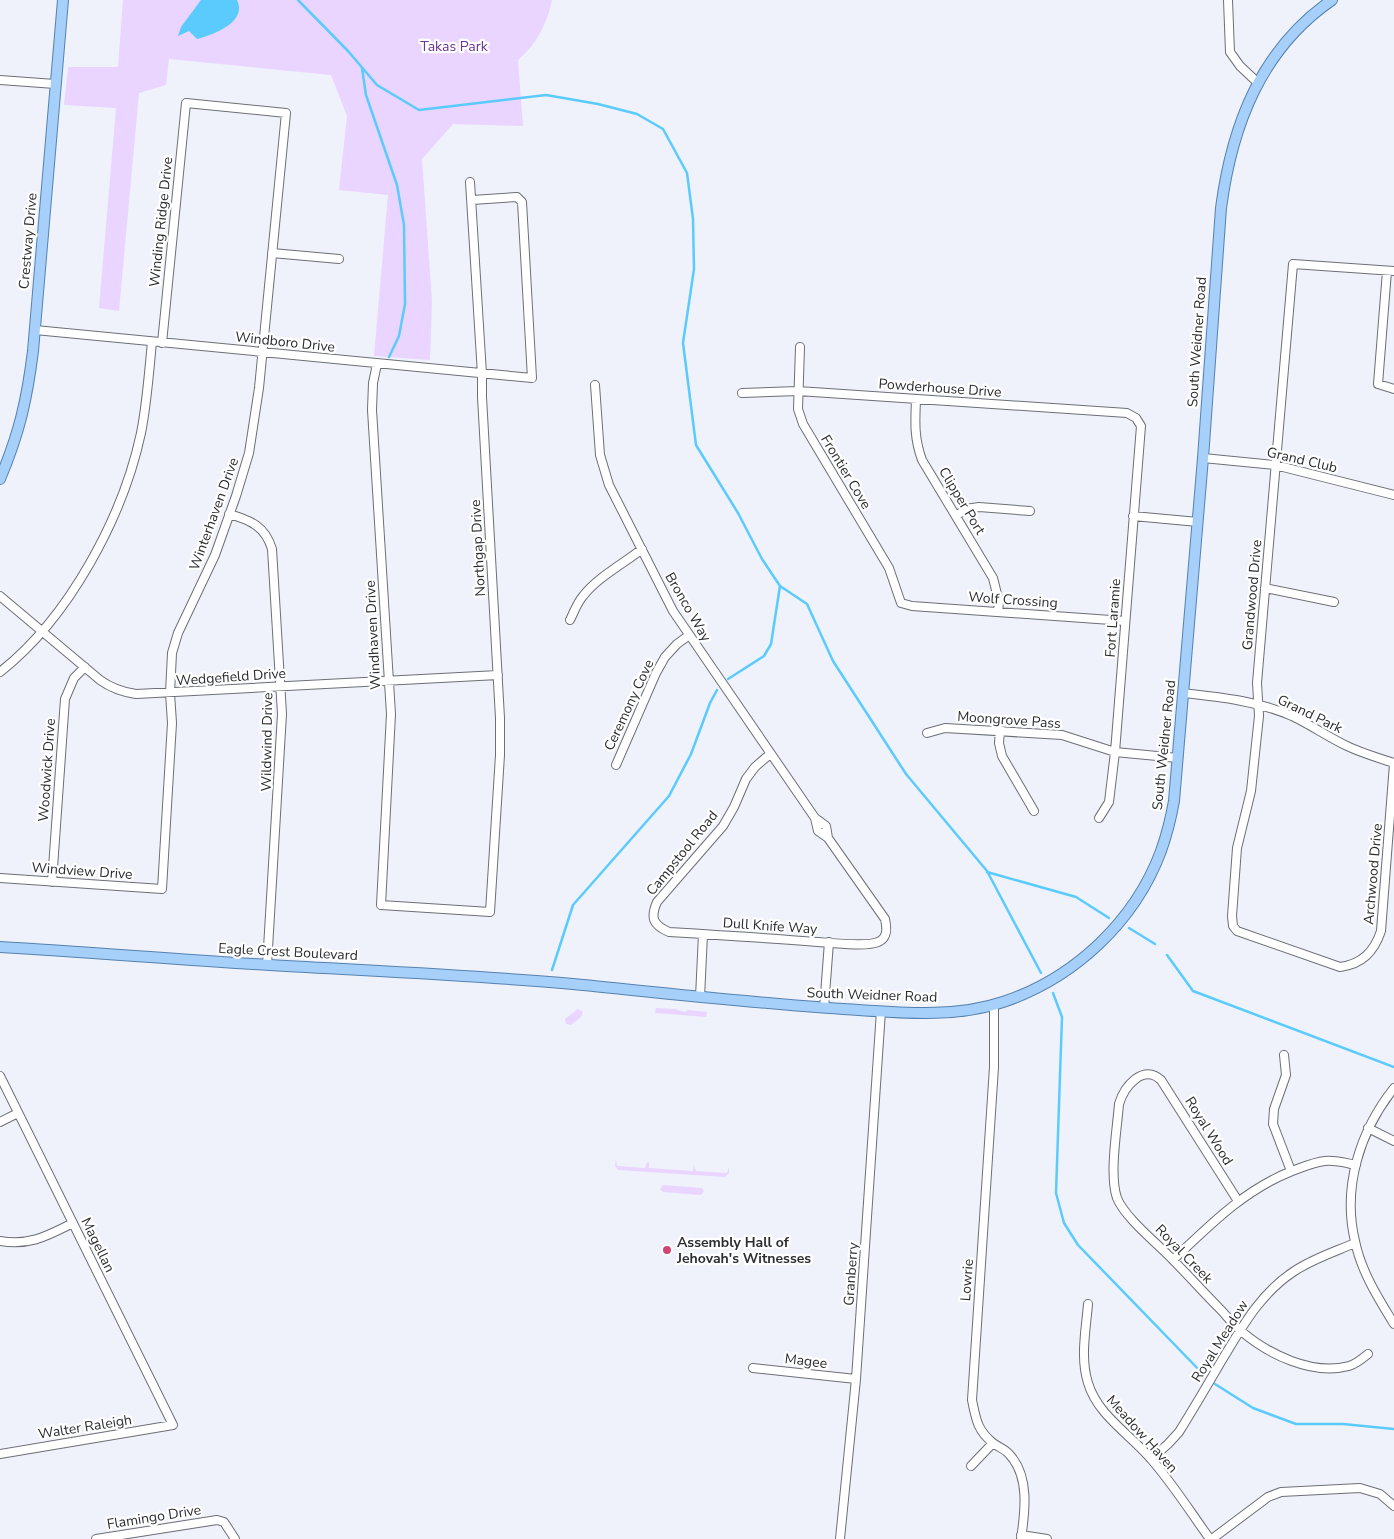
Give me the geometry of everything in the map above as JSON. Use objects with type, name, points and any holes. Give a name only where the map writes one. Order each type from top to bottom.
[{"type":"main road","name":"Crestway Drive","points":[[0,479],[22,421],[29,389],[63,0]]},
{"type":"main road","name":"South Weidner Road","points":[[575,985],[824,1008],[923,1013],[968,1010],[994,1004],[1032,991],[1055,978],[1100,943],[1128,912],[1146,884],[1160,853],[1174,801],[1225,177],[1241,122],[1257,82],[1286,41],[1304,22],[1332,0]]},
{"type":"main road","name":"Eagle Crest Boulevard","points":[[0,947],[267,965],[440,974],[575,985]]},
{"type":"street","points":[[1228,0],[1230,52],[1240,66],[1257,82]]},
{"type":"street","points":[[0,80],[55,84]]},
{"type":"street","name":"Winding Ridge Drive","points":[[162,343],[186,103],[286,114]]},
{"type":"street","name":"Winterhaven Drive","points":[[162,889],[172,723],[171,663],[174,642],[215,556],[249,453],[260,388],[286,114]]},
{"type":"street","name":"Northgap Drive","points":[[381,905],[490,912],[500,756],[500,718],[470,182]]},
{"type":"street","name":"Windboro Drive","points":[[35,330],[532,378],[522,202],[517,197],[472,200]]},
{"type":"street","points":[[272,253],[339,259]]},
{"type":"street","name":"Grandwood Drive","points":[[1233,926],[1237,848],[1251,791],[1259,716],[1257,683],[1274,465],[1293,264],[1391,271]]},
{"type":"street","points":[[1391,271],[1378,384],[1394,388]]},
{"type":"street","points":[[0,672],[42,631],[68,596],[114,518],[128,480],[141,432],[152,342]]},
{"type":"street","name":"Frontier Cove","points":[[800,347],[798,409],[803,424],[889,568],[901,603]]},
{"type":"street","name":"Windhaven Drive","points":[[377,364],[373,383],[372,410],[391,714],[381,905]]},
{"type":"street","name":"Bronco Way","points":[[595,385],[598,437],[604,470],[609,485],[672,611],[815,818],[826,826],[828,838],[885,919],[887,928],[885,936]]},
{"type":"street","name":"Powderhouse Drive","points":[[742,393],[798,391],[1127,413],[1136,418]]},
{"type":"street","name":"Clipper Port","points":[[916,400],[915,430],[922,460],[993,578],[998,596],[998,612]]},
{"type":"street","name":"Fort Laramie","points":[[1099,818],[1109,802],[1115,752],[1140,426],[1136,418]]},
{"type":"street","name":"Grand Club","points":[[1203,458],[1274,465],[1394,495]]},
{"type":"street","points":[[956,516],[966,509],[979,507],[1030,511]]},
{"type":"street","name":"Wildwind Drive","points":[[229,514],[249,520],[259,527],[270,540],[272,549],[282,714],[281,757],[267,965]]},
{"type":"street","points":[[1133,516],[1198,522]]},
{"type":"street","points":[[570,620],[576,605],[584,595],[599,581],[642,549]]},
{"type":"street","points":[[1265,588],[1334,602]]},
{"type":"street","name":"Wedgefield Drive","points":[[0,596],[85,668],[110,687],[123,692],[142,694],[170,693],[498,675]]},
{"type":"street","name":"Wolf Crossing","points":[[901,603],[912,606],[1125,621]]},
{"type":"street","name":"Ceremony Cove","points":[[616,765],[656,673],[665,657],[677,644],[688,636]]},
{"type":"street","name":"Woodwick Drive","points":[[52,882],[65,699],[74,678],[85,668]]},
{"type":"street","name":"Grand Park","points":[[1183,693],[1258,704],[1293,716],[1346,746],[1394,764]]},
{"type":"street","name":"Moongrove Pass","points":[[927,733],[945,728],[1062,735],[1115,752],[1178,758]]},
{"type":"street","points":[[1000,730],[999,744],[1002,756],[1034,811]]},
{"type":"street","name":"Campstool Road","points":[[654,921],[653,911],[657,902],[723,826],[746,778],[754,767],[770,754]]},
{"type":"street","name":"Archwood Drive","points":[[1233,926],[1242,934],[1340,967],[1354,964],[1368,955],[1376,944],[1381,931],[1394,764]]},
{"type":"street","name":"Windview Drive","points":[[0,878],[162,889]]},
{"type":"street","name":"Dull Knife Way","points":[[654,921],[660,928],[669,932],[871,944],[880,942],[885,936]]},
{"type":"street","points":[[700,997],[703,934]]},
{"type":"street","points":[[824,1008],[829,942]]},
{"type":"street","name":"Lowrie","points":[[994,1004],[994,1067],[972,1400],[978,1426],[993,1443],[1009,1454],[1020,1471],[1024,1492],[1021,1537]]},
{"type":"street","name":"Granberry","points":[[840,1539],[856,1380],[881,1011]]},
{"type":"street","points":[[1284,1055],[1286,1075],[1274,1109],[1273,1124],[1291,1172]]},
{"type":"street","name":"Royal Creek","points":[[1156,1075],[1141,1075],[1132,1081],[1122,1094],[1118,1104],[1114,1182],[1118,1199],[1127,1214],[1240,1330],[1274,1353],[1314,1367],[1350,1366],[1368,1354]]},
{"type":"street","name":"Royal Wood","points":[[1156,1075],[1167,1089],[1238,1201]]},
{"type":"street","name":"Magellan","points":[[0,1076],[173,1425]]},
{"type":"street","points":[[1394,1088],[1374,1116],[1368,1128],[1356,1165],[1350,1203],[1355,1243],[1370,1284],[1394,1324]]},
{"type":"street","points":[[0,1122],[18,1113]]},
{"type":"street","points":[[1368,1128],[1394,1141]]},
{"type":"street","points":[[1173,1260],[1224,1211],[1276,1178],[1312,1163],[1337,1161],[1356,1165]]},
{"type":"street","points":[[0,1241],[24,1243],[38,1240],[73,1223]]},
{"type":"street","name":"Royal Meadow","points":[[1151,1459],[1179,1432],[1240,1330],[1264,1297],[1292,1272],[1308,1262],[1355,1243]]},
{"type":"street","name":"Meadow Haven","points":[[1088,1304],[1084,1360],[1086,1377],[1092,1394],[1106,1415],[1151,1459],[1211,1539]]},
{"type":"street","name":"Magee","points":[[753,1368],[856,1380]]},
{"type":"street","name":"Walter Raleigh","points":[[0,1454],[173,1425]]},
{"type":"street","points":[[971,1466],[993,1443]]},
{"type":"street","points":[[1211,1539],[1268,1497],[1281,1492],[1360,1488],[1380,1494],[1394,1506]]},
{"type":"street","name":"Flamingo Drive","points":[[96,1539],[141,1535],[217,1520],[224,1522],[235,1539]]},
{"type":"street","points":[[1021,1537],[1046,1539]]},
{"type":"green space","name":"Takas Park","points":[[123,0],[552,0],[540,33],[531,47],[518,60],[523,126],[453,124],[422,159],[432,301],[430,360],[374,356],[388,195],[339,190],[347,116],[331,75],[169,59],[166,85],[139,93],[119,311],[99,308],[116,108],[64,105],[68,67],[118,67]]},
{"type":"green space","points":[[656,1008],[675,1009],[685,1012],[688,1010],[707,1012],[706,1017],[655,1013]]},
{"type":"green space","points":[[578,1009],[583,1012],[581,1017],[571,1025],[566,1024],[565,1019]]},
{"type":"green space","points":[[616,1159],[617,1166],[645,1168],[647,1162],[649,1163],[649,1168],[693,1171],[694,1165],[696,1171],[727,1173],[729,1167],[729,1173],[725,1177],[618,1170],[615,1166]]},
{"type":"green space","points":[[663,1185],[702,1188],[704,1191],[701,1195],[663,1192],[660,1189]]},
{"type":"water","points":[[201,0],[237,0],[238,15],[220,31],[204,37],[197,39],[189,31],[178,36],[181,27]]},
{"type":"waterway","points":[[298,0],[348,51],[377,85],[419,110],[546,95],[598,104],[637,114],[663,129],[687,173],[693,219],[694,269],[683,343],[696,445],[738,513],[762,559],[780,586],[807,604],[833,661],[906,774],[987,871],[1041,973]]},
{"type":"waterway","points":[[362,68],[366,95],[397,185],[404,225],[405,304],[399,336],[389,357]]},
{"type":"waterway","points":[[728,679],[764,656],[771,644],[780,586]]},
{"type":"waterway","points":[[552,970],[573,905],[669,796],[691,754],[710,703],[717,690]]},
{"type":"waterway","points":[[987,872],[1076,897],[1109,918]]},
{"type":"waterway","points":[[1129,928],[1155,944]]},
{"type":"waterway","points":[[1167,955],[1193,991],[1394,1067]]},
{"type":"waterway","points":[[1053,993],[1062,1017],[1056,1193],[1064,1223],[1078,1245],[1203,1374]]},
{"type":"waterway","points":[[1215,1384],[1253,1408],[1296,1424],[1343,1424],[1394,1429]]},
{"type":"place","name":"Assembly Hall of Jehovah's Witnesses","points":[[667,1250]]}]
